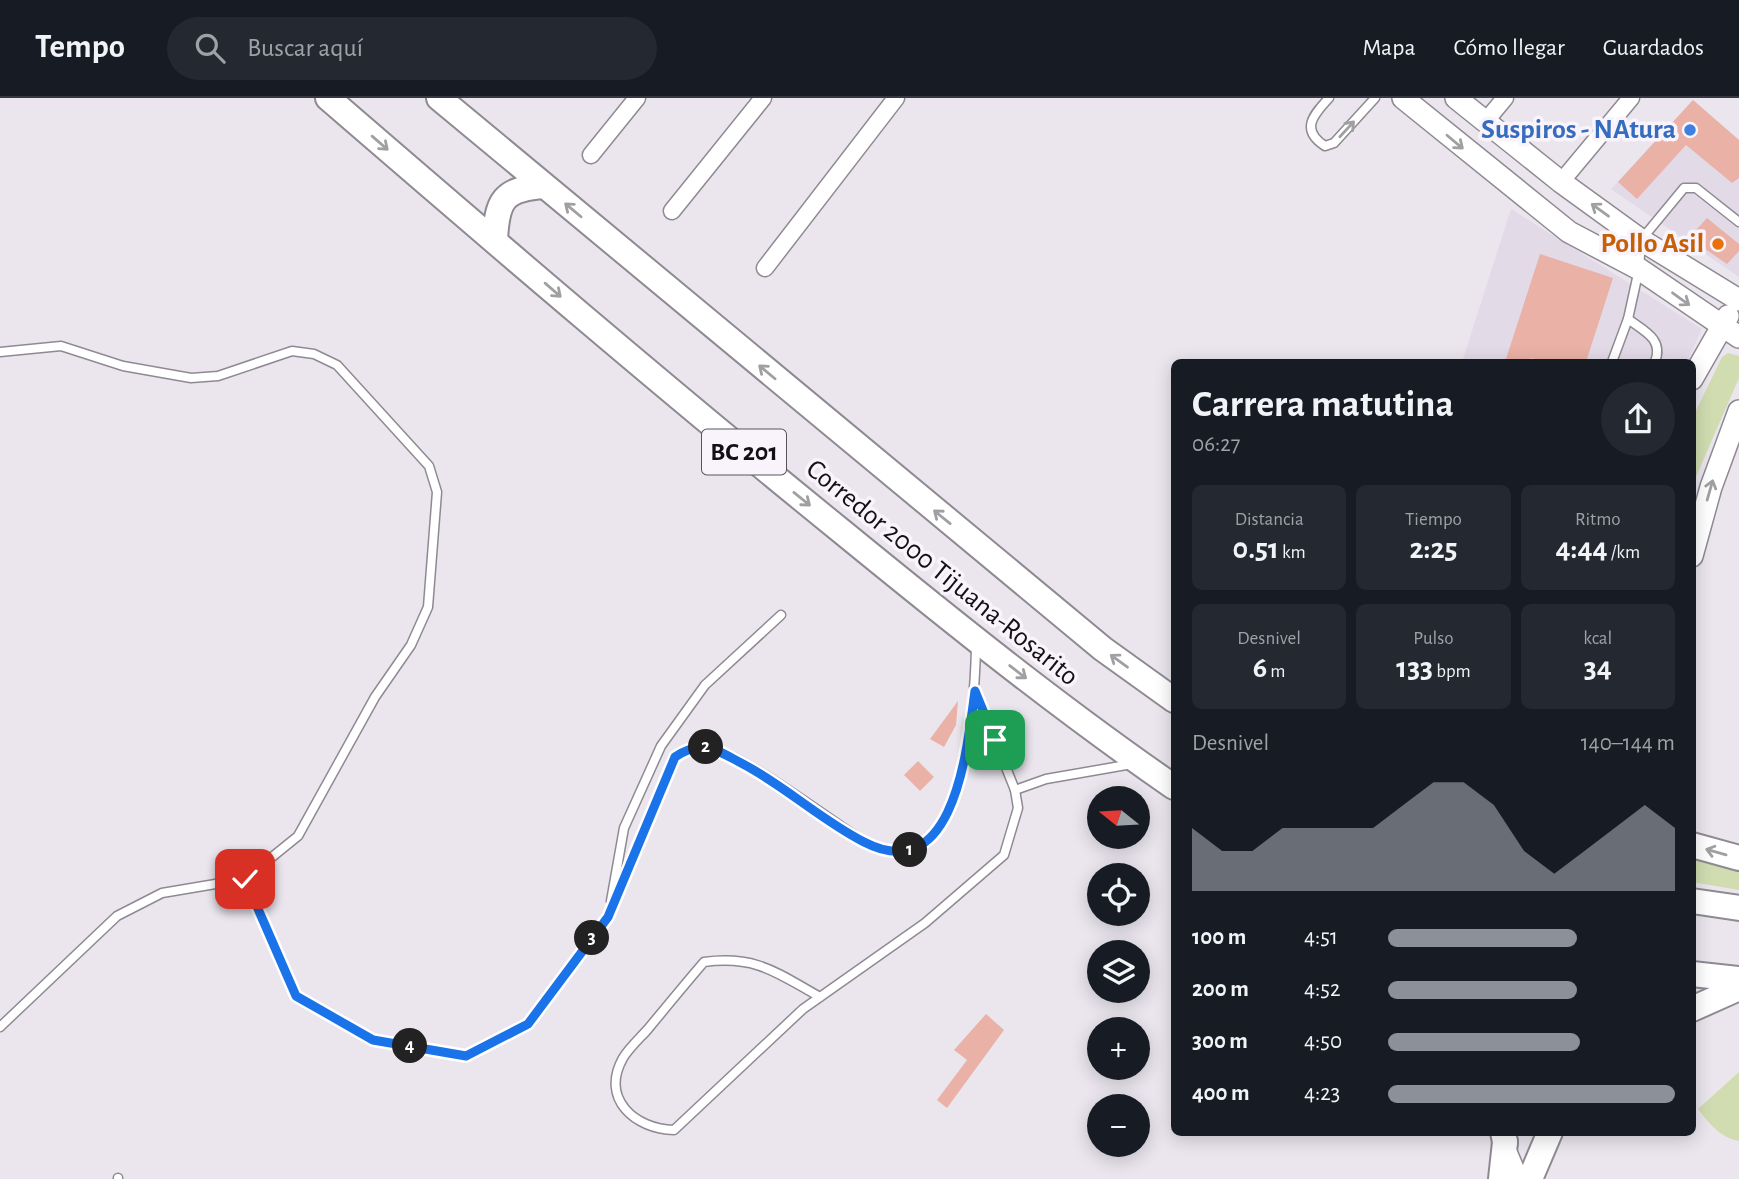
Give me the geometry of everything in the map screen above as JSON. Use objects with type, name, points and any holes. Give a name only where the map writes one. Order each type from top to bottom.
[{"type":"main road","name":"Corredor 2000 Tijuana-Rosarito","points":[[328,98],[692,411],[976,640],[1171,785]]},
{"type":"main road","name":"Corredor 2000 Tijuana-Rosarito","points":[[439,98],[1102,649],[1169,695]]},
{"type":"main road","points":[[1403,98],[1569,232],[1639,269],[1730,331]]},
{"type":"main road","points":[[1456,98],[1561,182],[1641,240],[1739,300],[1730,331],[1696,374]]},
{"type":"main road","points":[[495,240],[499,206],[514,190],[544,186]]},
{"type":"main road","points":[[1696,541],[1710,487],[1739,411]]},
{"type":"main road","points":[[1696,846],[1739,858]]},
{"type":"main road","points":[[1696,902],[1739,908]]},
{"type":"main road","points":[[1696,974],[1739,979]]},
{"type":"main road","points":[[1696,1007],[1739,988]]},
{"type":"main road","points":[[1530,1179],[1548,1136]]},
{"type":"main road","points":[[1501,1179],[1504,1137]]},
{"type":"street","points":[[591,155],[637,98]]},
{"type":"street","points":[[672,211],[762,98]]},
{"type":"street","points":[[765,268],[896,98]]},
{"type":"street","points":[[1485,122],[1505,98]]},
{"type":"street","points":[[1561,182],[1631,98]]},
{"type":"street","points":[[1504,1137],[1520,1179]]},
{"type":"lane","points":[[1329,98],[1313,115],[1309,126],[1311,135],[1325,146],[1334,143],[1375,98]]},
{"type":"lane","points":[[1613,359],[1628,319],[1639,269],[1641,240],[1685,188],[1690,187],[1739,222]]},
{"type":"lane","points":[[1628,319],[1655,340],[1659,352],[1657,359]]},
{"type":"lane","points":[[0,352],[61,346],[123,366],[191,378],[218,376],[292,351],[314,354],[337,365],[429,466],[437,492],[428,607],[411,645],[375,697],[299,836],[245,879],[162,893],[117,916],[0,1027]]},
{"type":"lane","points":[[608,917],[624,828],[662,746],[705,685],[781,615]]},
{"type":"lane","points":[[245,879],[296,996],[373,1040],[466,1056],[528,1024],[608,917],[675,757],[691,746],[714,748],[751,768],[863,841],[880,849],[904,853],[926,843],[946,815],[964,768],[975,691],[976,640]]},
{"type":"lane","points":[[820,997],[763,965],[732,958],[704,962],[623,1059],[616,1083],[623,1107],[634,1119],[654,1129],[674,1130],[820,997],[925,923],[1004,855],[1018,808],[1015,790],[975,691]]},
{"type":"lane","points":[[1015,790],[1046,779],[1139,763]]},
{"type":"shaded area","points":[[1693,100],[1739,140],[1739,277],[1611,189]]},
{"type":"shaded area","points":[[1511,209],[1702,329],[1688,359],[1463,359]]},
{"type":"green space","points":[[1728,353],[1739,356],[1739,378],[1696,477],[1696,411],[1722,357]]},
{"type":"green space","points":[[1696,855],[1739,864],[1739,890],[1696,883]]},
{"type":"green space","points":[[1739,1072],[1739,1141],[1720,1133],[1698,1109]]},
{"type":"building","points":[[1693,100],[1739,140],[1739,178],[1732,183],[1686,145],[1637,199],[1618,182]]},
{"type":"building","points":[[1707,218],[1739,244],[1739,251],[1727,264],[1689,238]]},
{"type":"building","points":[[1540,254],[1613,278],[1587,359],[1506,359]]},
{"type":"building","points":[[958,701],[956,725],[944,747],[930,739]]},
{"type":"building","points":[[918,761],[934,777],[920,791],[904,775]]},
{"type":"building","points":[[986,1014],[1004,1030],[947,1108],[937,1100],[967,1060],[954,1050]]},
{"type":"place","name":"Suspiros - NAtura","points":[[1690,130]]},
{"type":"place","name":"Pollo Asil","points":[[1718,244]]},
{"type":"route","points":[[245,879],[296,996],[373,1040],[466,1056],[528,1024],[608,917],[675,757],[691,746],[714,748],[751,768],[863,841],[880,849],[904,853],[926,843],[946,815],[964,768],[975,691],[995,740]]}]
